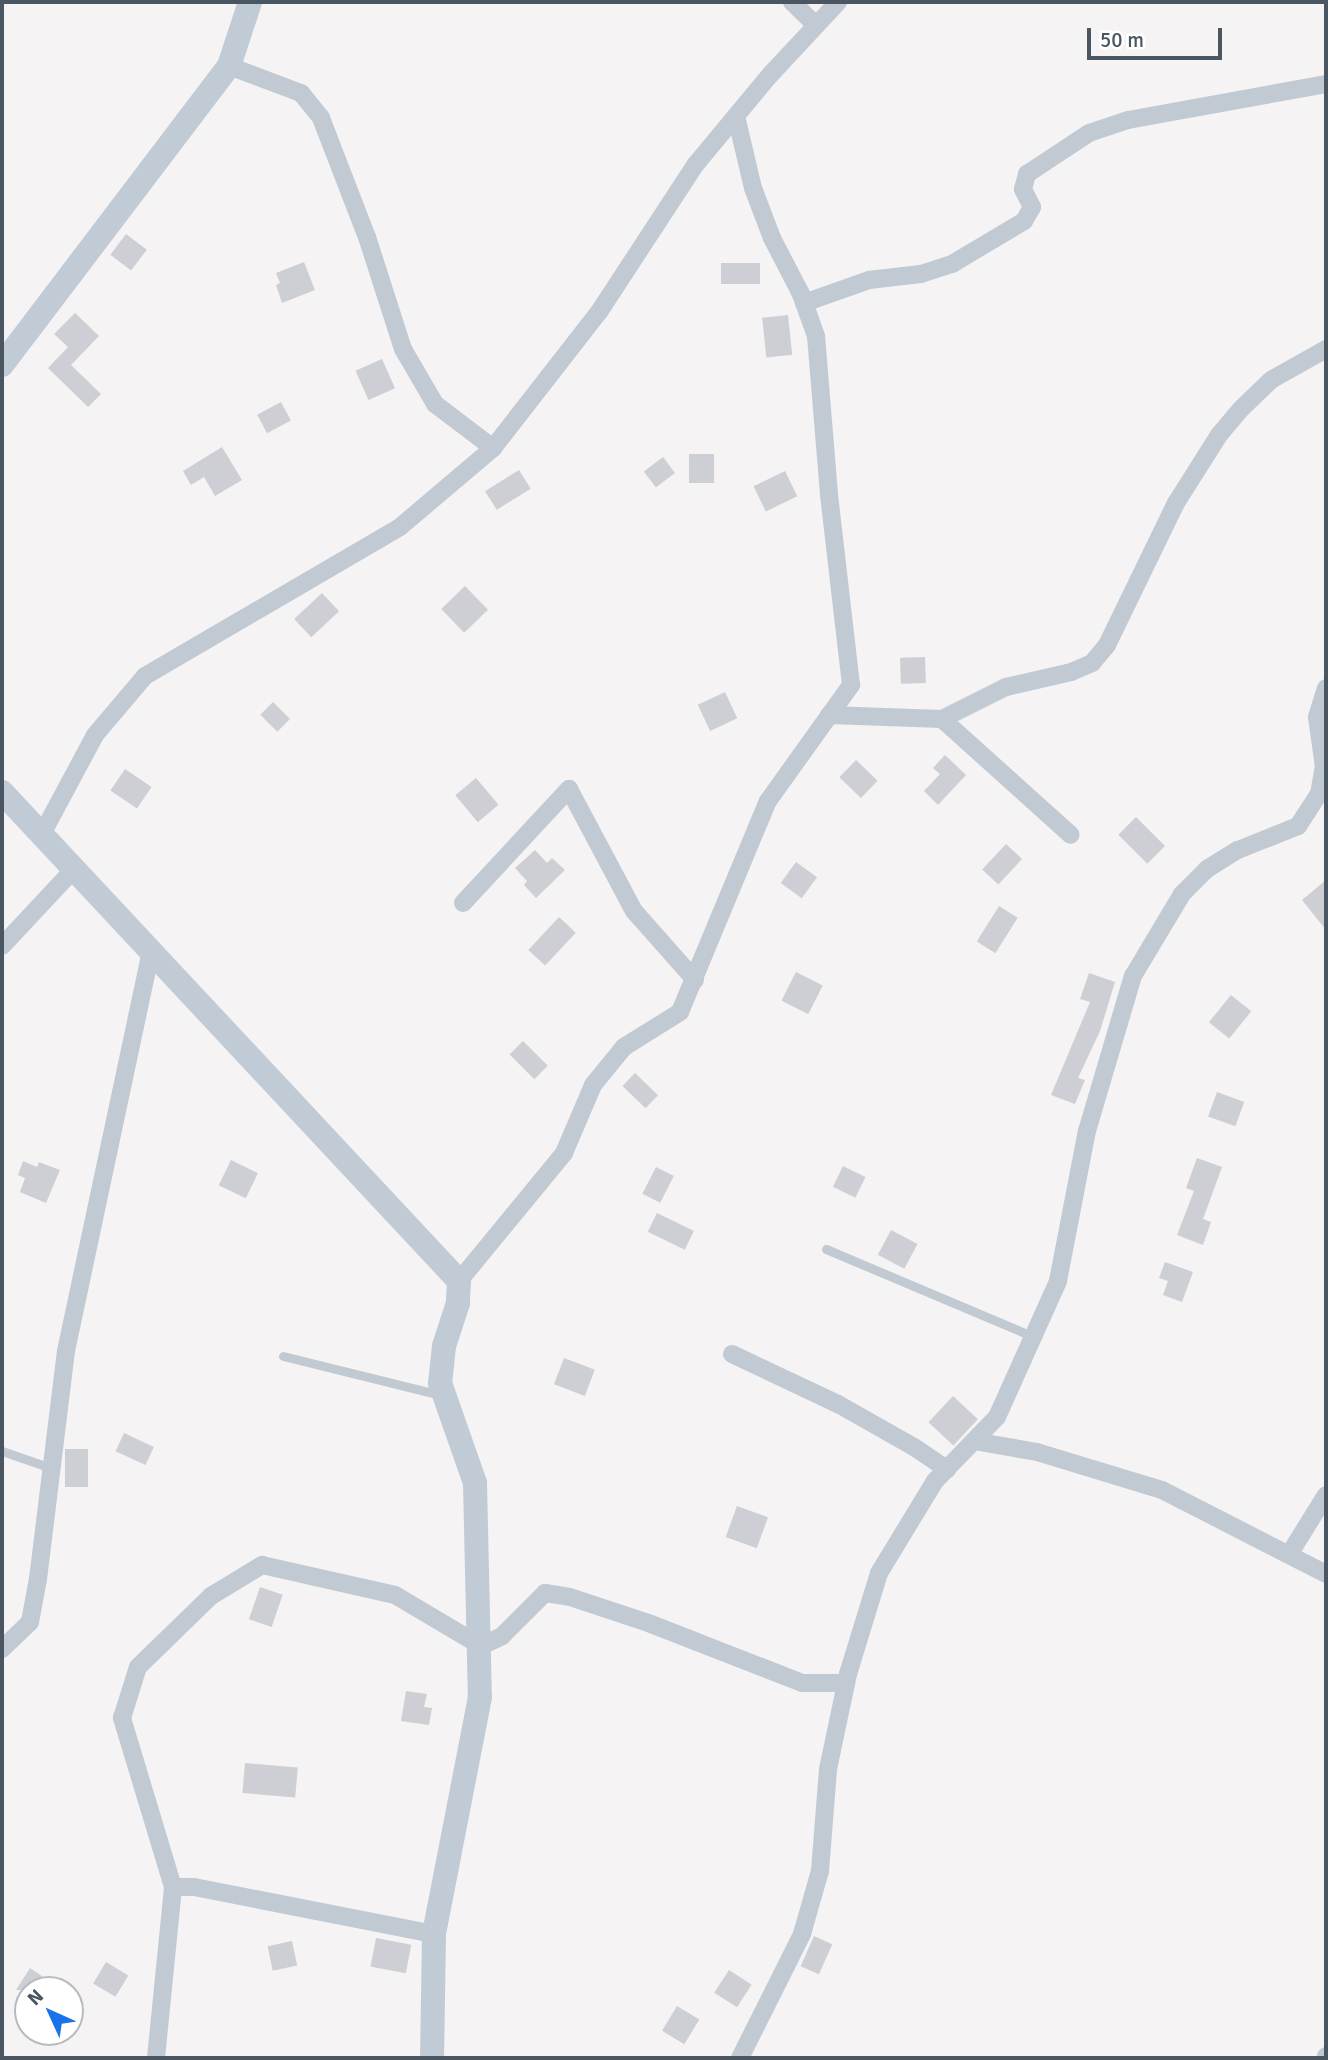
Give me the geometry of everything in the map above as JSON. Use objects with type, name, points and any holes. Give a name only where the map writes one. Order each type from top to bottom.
[{"type":"street","points":[[2,365],[229,66],[250,2]]},
{"type":"street","points":[[792,2],[816,25]]},
{"type":"street","points":[[42,834],[95,735],[145,676],[400,527],[493,448],[599,312],[696,164],[838,2]]},
{"type":"street","points":[[229,66],[301,93],[321,118],[367,237],[403,349],[435,404],[493,448]]},
{"type":"street","points":[[804,303],[869,280],[920,274],[952,264],[1024,221],[1032,207],[1023,189],[1027,174],[1089,133],[1128,120],[1326,84]]},
{"type":"street","points":[[432,2058],[434,1934],[481,1697],[475,1483],[440,1384],[444,1346],[458,1303],[459,1281],[564,1153],[593,1085],[624,1047],[680,1012],[768,801],[851,685],[829,494],[816,336],[804,303],[772,238],[753,188],[736,116]]},
{"type":"street","points":[[829,715],[942,719],[1006,687],[1092,663],[1107,645],[1176,503],[1219,435],[1271,380],[1326,349]]},
{"type":"street","points":[[740,2058],[802,1934],[820,1871],[828,1769],[846,1683],[879,1573],[935,1481],[997,1417],[1058,1281],[1087,1131],[1133,976],[1182,894],[1207,869],[1238,850],[1298,826],[1320,794],[1324,767],[1317,718],[1326,688]]},
{"type":"street","points":[[942,719],[1071,835]]},
{"type":"street","points":[[463,903],[569,789],[634,911],[695,980]]},
{"type":"street","points":[[2,792],[459,1281]]},
{"type":"street","points":[[2,946],[74,869]]},
{"type":"street","points":[[2,1649],[30,1622],[68,1337],[151,952]]},
{"type":"street","points":[[732,1354],[838,1404],[947,1469]]},
{"type":"street","points":[[974,1441],[1037,1452],[1161,1490],[1290,1553],[1326,1574]]},
{"type":"street","points":[[1290,1553],[1326,1494]]},
{"type":"street","points":[[156,2058],[173,1886],[122,1718],[138,1667],[211,1596],[262,1565],[395,1595],[481,1646]]},
{"type":"street","points":[[481,1646],[502,1636],[545,1593],[570,1597],[650,1624],[802,1683],[846,1683]]},
{"type":"street","points":[[173,1886],[194,1887],[434,1934]]},
{"type":"lane","points":[[826,1249],[1034,1337]]},
{"type":"lane","points":[[283,1356],[444,1396]]},
{"type":"lane","points":[[2,1451],[51,1468]]},
{"type":"building","points":[[126,234],[147,250],[131,270],[110,255]]},
{"type":"building","points":[[304,262],[315,290],[282,303],[276,285],[280,283],[276,273]]},
{"type":"building","points":[[721,263],[760,263],[760,284],[721,284]]},
{"type":"building","points":[[75,313],[99,336],[71,365],[101,394],[88,407],[48,368],[68,347],[54,334]]},
{"type":"building","points":[[788,315],[792,355],[766,357],[762,318]]},
{"type":"building","points":[[382,359],[395,388],[369,400],[356,371]]},
{"type":"building","points":[[281,402],[291,421],[267,433],[257,415]]},
{"type":"building","points":[[222,447],[242,480],[215,496],[204,477],[191,485],[183,471]]},
{"type":"building","points":[[689,454],[714,454],[714,483],[689,483]]},
{"type":"building","points":[[663,457],[675,473],[656,487],[644,471]]},
{"type":"building","points":[[519,470],[531,489],[497,510],[485,491]]},
{"type":"building","points":[[785,471],[797,496],[766,512],[754,486]]},
{"type":"building","points":[[465,586],[488,610],[464,633],[441,609]]},
{"type":"building","points":[[322,593],[339,611],[311,637],[294,619]]},
{"type":"building","points":[[925,657],[926,683],[901,684],[900,658]]},
{"type":"building","points":[[725,692],[737,718],[710,731],[698,705]]},
{"type":"building","points":[[273,702],[290,719],[277,732],[260,715]]},
{"type":"building","points":[[945,755],[966,775],[938,805],[924,791],[940,774],[933,768]]},
{"type":"building","points":[[856,760],[878,781],[861,798],[839,777]]},
{"type":"building","points":[[125,769],[152,787],[137,808],[110,791]]},
{"type":"building","points":[[476,778],[498,805],[478,822],[455,795]]},
{"type":"building","points":[[1136,817],[1165,846],[1147,864],[1118,835]]},
{"type":"building","points":[[1006,844],[1022,859],[998,885],[982,870]]},
{"type":"building","points":[[535,850],[547,863],[552,858],[565,870],[536,898],[524,885],[527,881],[515,868]]},
{"type":"building","points":[[796,862],[817,877],[802,898],[781,883]]},
{"type":"building","points":[[1326,880],[1326,930],[1302,900]]},
{"type":"building","points":[[999,906],[1018,918],[995,953],[977,942]]},
{"type":"building","points":[[559,917],[576,933],[545,966],[528,950]]},
{"type":"building","points":[[796,972],[823,986],[808,1014],[781,1001]]},
{"type":"building","points":[[1089,973],[1115,982],[1100,1031],[1078,1078],[1085,1080],[1075,1104],[1051,1095],[1090,1002],[1080,999]]},
{"type":"building","points":[[1231,995],[1251,1011],[1229,1039],[1209,1022]]},
{"type":"building","points":[[523,1041],[548,1066],[534,1079],[510,1054]]},
{"type":"building","points":[[635,1073],[658,1095],[646,1108],[622,1086]]},
{"type":"building","points":[[1217,1092],[1244,1102],[1235,1126],[1208,1116]]},
{"type":"building","points":[[1197,1158],[1222,1167],[1203,1219],[1211,1222],[1203,1245],[1177,1235],[1194,1191],[1186,1188]]},
{"type":"building","points":[[231,1160],[258,1173],[246,1198],[219,1185]]},
{"type":"building","points":[[23,1161],[37,1167],[39,1162],[60,1170],[46,1203],[20,1192],[25,1178],[18,1175]]},
{"type":"building","points":[[843,1166],[865,1177],[855,1198],[833,1187]]},
{"type":"building","points":[[656,1167],[674,1176],[660,1203],[642,1194]]},
{"type":"building","points":[[657,1213],[694,1231],[685,1250],[648,1232]]},
{"type":"building","points":[[891,1230],[917,1244],[904,1269],[878,1255]]},
{"type":"building","points":[[1165,1262],[1193,1272],[1182,1302],[1163,1295],[1168,1281],[1159,1278]]},
{"type":"building","points":[[564,1358],[595,1370],[585,1396],[554,1384]]},
{"type":"building","points":[[953,1396],[978,1419],[953,1446],[928,1422]]},
{"type":"building","points":[[124,1433],[154,1447],[145,1465],[116,1451]]},
{"type":"building","points":[[65,1449],[88,1449],[88,1487],[65,1487]]},
{"type":"building","points":[[737,1506],[768,1517],[757,1548],[726,1537]]},
{"type":"building","points":[[260,1587],[283,1595],[272,1627],[249,1619]]},
{"type":"building","points":[[406,1691],[427,1694],[424,1707],[432,1708],[429,1725],[401,1721]]},
{"type":"building","points":[[245,1763],[298,1768],[295,1798],[242,1793]]},
{"type":"building","points":[[814,1936],[832,1944],[819,1974],[801,1966]]},
{"type":"building","points":[[376,1938],[411,1945],[406,1973],[370,1966]]},
{"type":"building","points":[[292,1941],[297,1965],[273,1971],[268,1946]]},
{"type":"building","points":[[106,1962],[128,1975],[115,1997],[93,1983]]},
{"type":"building","points":[[30,1968],[42,1976],[25,1976]]},
{"type":"building","points":[[729,1970],[752,1985],[737,2007],[714,1993]]},
{"type":"building","points":[[677,2006],[699,2019],[684,2044],[662,2031]]}]
